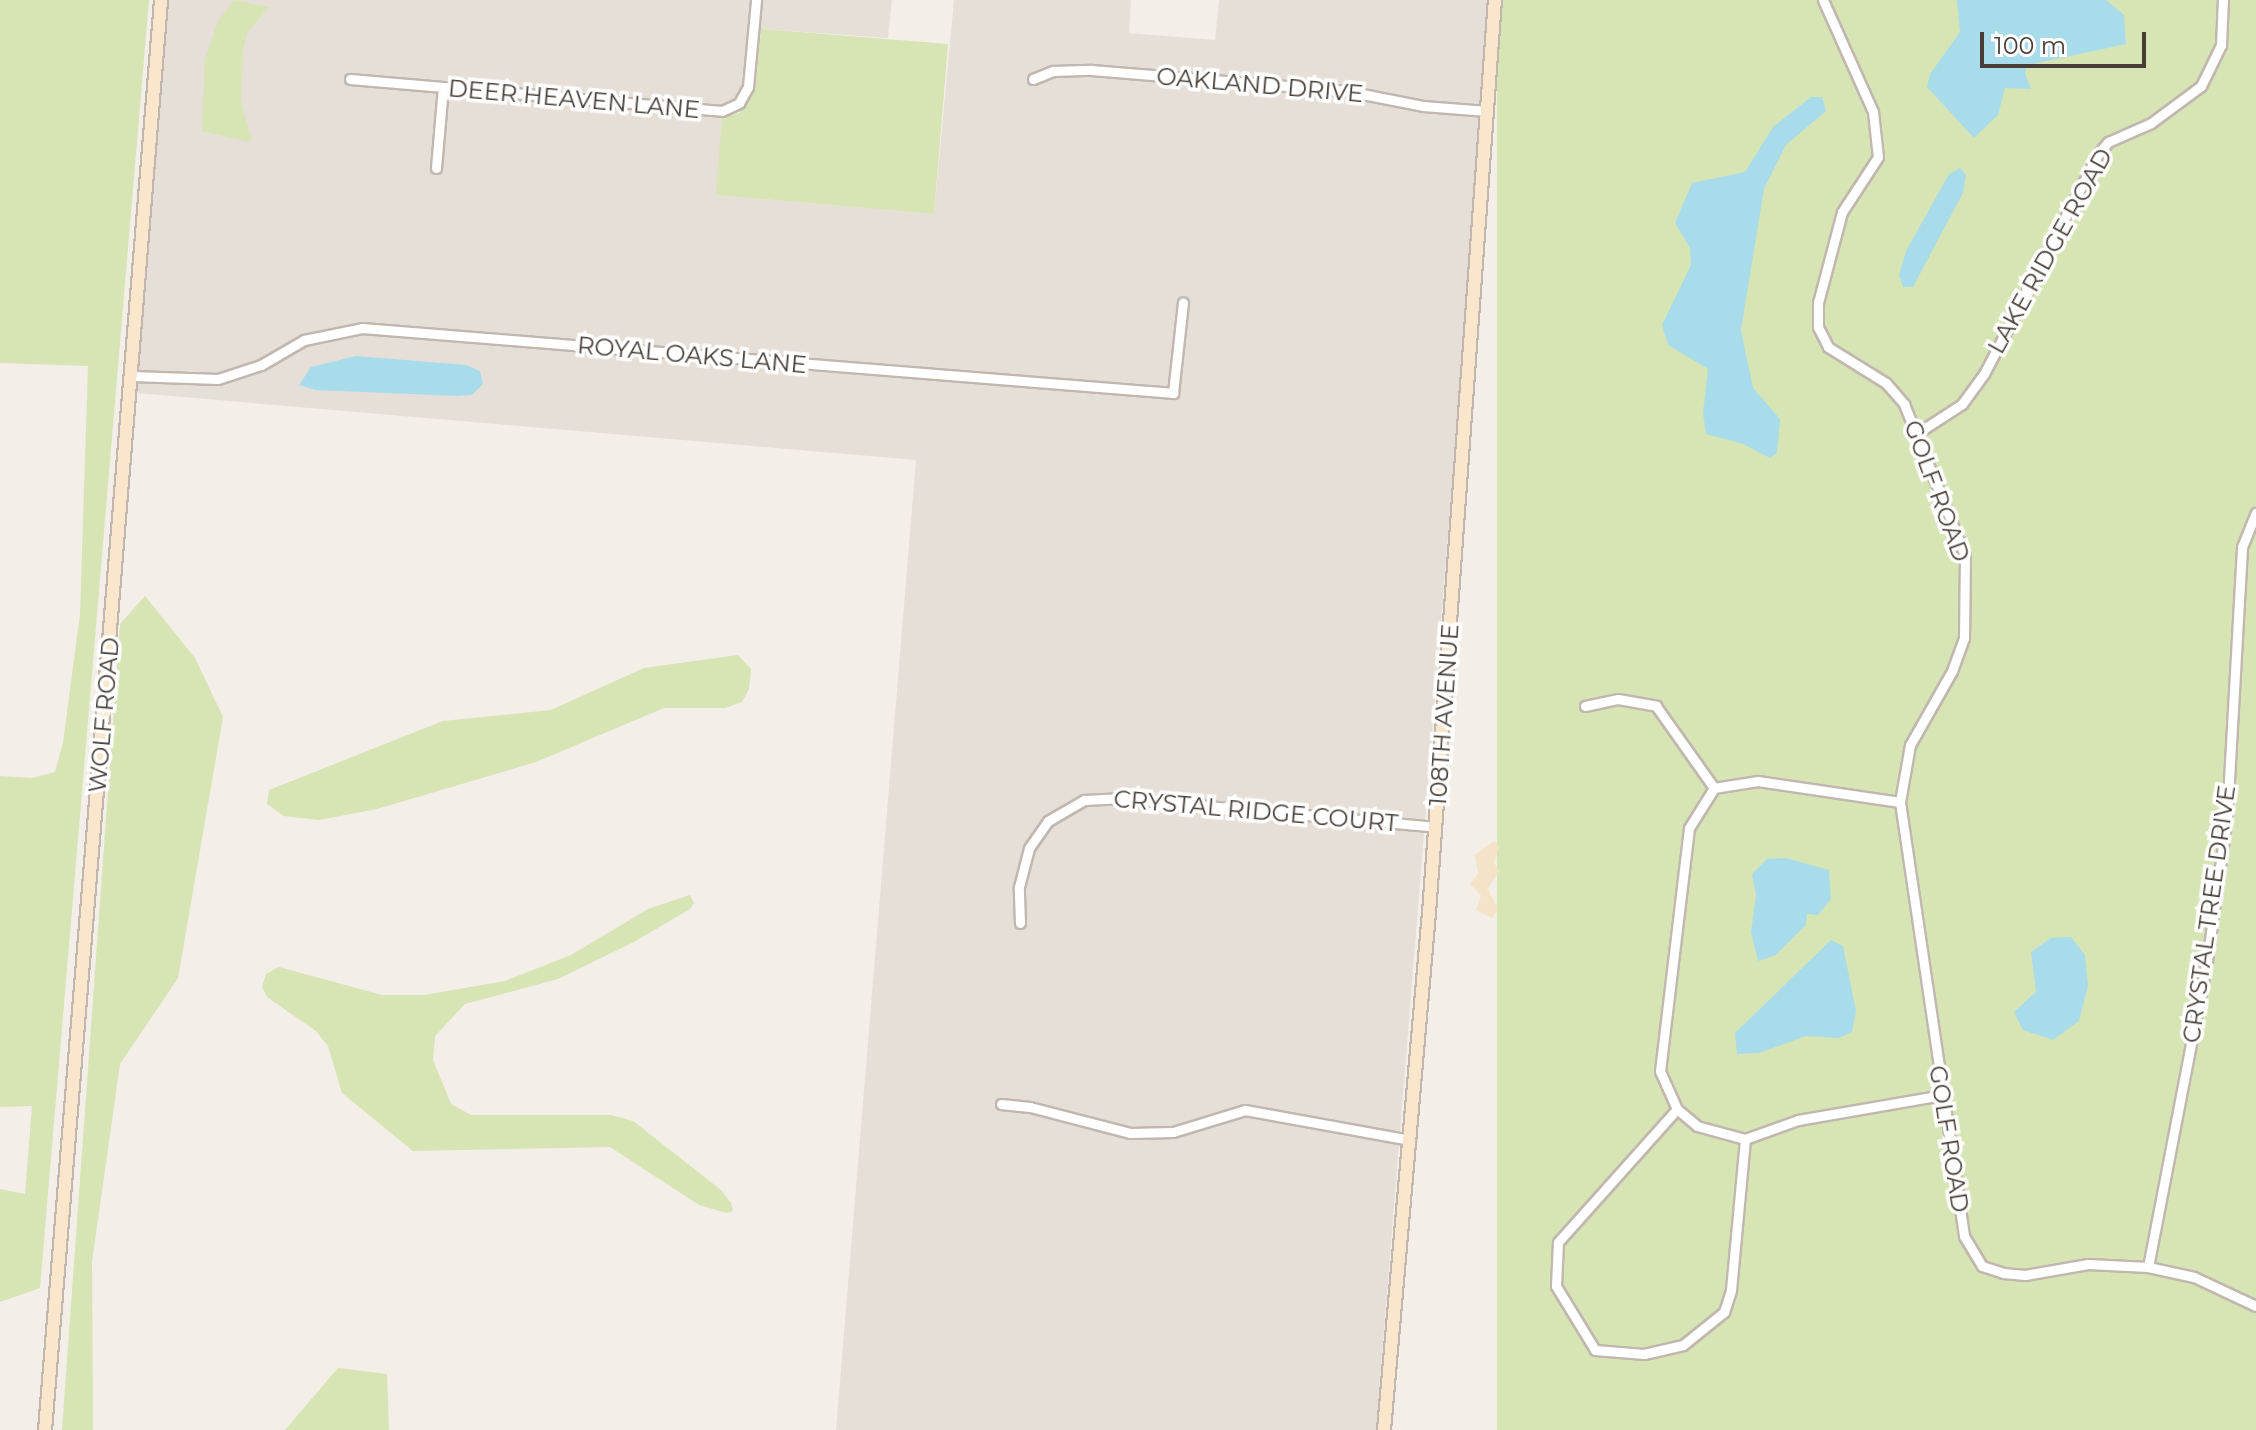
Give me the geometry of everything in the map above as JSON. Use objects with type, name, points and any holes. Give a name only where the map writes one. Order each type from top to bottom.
[{"type":"street","name":"WOLF ROAD","points":[[45,1430],[161,0]]},
{"type":"street","name":"DEER HEAVEN LANE","points":[[350,79],[722,111],[739,103],[748,87],[756,0]]},
{"type":"street","name":"108TH AVENUE","points":[[1384,1430],[1435,827],[1495,0]]},
{"type":"street","name":"GOLF ROAD","points":[[1823,0],[1873,112],[1878,157],[1842,212],[1818,303],[1818,327],[1828,347],[1843,360],[1886,383],[1919,432],[1965,556],[1967,614],[1952,671],[1910,745],[1900,802],[1964,1236],[1982,1266],[2025,1275],[2088,1264],[2148,1267]]},
{"type":"street","name":"LAKE RIDGE ROAD","points":[[1919,432],[1962,404],[1984,374],[2098,154],[2108,142],[2151,123],[2201,86],[2221,45],[2223,0]]},
{"type":"street","name":"OAKLAND DRIVE","points":[[1033,79],[1053,71],[1091,70],[1347,91],[1423,106],[1487,111]]},
{"type":"street","points":[[436,168],[443,87]]},
{"type":"street","name":"ROYAL OAKS LANE","points":[[132,376],[218,379],[261,365],[313,337],[362,328],[1173,393],[1183,303]]},
{"type":"street","name":"CRYSTAL TREE DRIVE","points":[[2148,1267],[2207,961],[2227,816],[2242,547],[2256,513]]},
{"type":"street","points":[[1585,706],[1618,699],[1656,706],[1714,788]]},
{"type":"street","points":[[1900,802],[1758,781],[1714,788],[1689,828],[1659,1050],[1660,1071],[1677,1109],[1697,1126],[1745,1139],[1798,1120],[1942,1095]]},
{"type":"street","name":"CRYSTAL RIDGE COURT","points":[[1020,923],[1019,887],[1029,848],[1048,821],[1084,800],[1119,798],[1435,827]]},
{"type":"street","points":[[1001,1104],[1141,1134],[1173,1132],[1245,1110],[1410,1140]]},
{"type":"street","points":[[1677,1109],[1558,1242],[1556,1286],[1595,1350],[1644,1354],[1683,1345],[1724,1312],[1731,1290],[1745,1139]]},
{"type":"street","points":[[2148,1267],[2194,1277],[2256,1306]]},
{"type":"shaded area","points":[[169,0],[892,0],[888,38],[761,29],[755,91],[749,103],[730,117],[716,195],[934,214],[954,0],[1131,0],[1129,33],[1215,40],[1219,0],[1491,0],[1376,1430],[836,1430],[916,460],[136,393]]},
{"type":"green space","points":[[0,0],[149,0],[40,1288],[0,1302],[0,1189],[25,1194],[32,1106],[0,1107],[0,776],[32,778],[55,772],[63,743],[80,614],[88,366],[0,363]]},
{"type":"green space","points":[[234,0],[269,7],[247,33],[243,51],[241,103],[252,139],[248,142],[202,131],[205,60],[218,21]]},
{"type":"green space","points":[[1497,0],[2256,0],[2256,1430],[1497,1430]]},
{"type":"green space","points":[[761,29],[948,44],[934,214],[716,195],[722,118],[739,113],[755,91]]},
{"type":"green space","points":[[145,596],[195,658],[223,717],[178,978],[120,1064],[92,1262],[93,1430],[62,1430],[120,624]]},
{"type":"green space","points":[[738,655],[751,669],[749,689],[742,702],[725,708],[664,708],[536,762],[377,809],[319,820],[284,816],[267,804],[269,790],[443,721],[551,710],[644,668]]},
{"type":"green space","points":[[690,895],[694,903],[690,909],[634,942],[558,979],[465,1004],[435,1036],[433,1060],[451,1104],[471,1115],[611,1115],[633,1121],[721,1190],[731,1203],[733,1211],[727,1213],[699,1205],[610,1147],[413,1151],[342,1093],[328,1046],[316,1031],[267,997],[262,987],[266,974],[279,967],[382,995],[424,995],[505,981],[571,955],[648,909]]},
{"type":"green space","points":[[338,1368],[387,1374],[389,1430],[285,1430]]},
{"type":"sand","points":[[1494,841],[1499,847],[1494,863],[1499,871],[1488,889],[1498,909],[1492,918],[1476,910],[1481,895],[1470,884],[1478,874],[1475,855]]},
{"type":"water","points":[[1957,0],[2106,0],[2124,15],[2126,44],[2028,65],[2025,73],[2031,89],[2005,88],[1998,115],[1974,138],[1927,87],[1930,74],[1960,32]]},
{"type":"water","points":[[1811,97],[1822,97],[1826,111],[1786,145],[1764,189],[1741,330],[1753,388],[1780,419],[1777,453],[1770,458],[1743,444],[1706,434],[1703,413],[1708,369],[1668,345],[1662,325],[1691,265],[1690,248],[1675,223],[1692,183],[1745,172],[1773,127]]},
{"type":"water","points":[[1960,168],[1966,175],[1963,193],[1913,287],[1903,287],[1899,275],[1906,251],[1949,174]]},
{"type":"water","points":[[356,356],[466,365],[480,371],[483,384],[472,395],[457,396],[315,390],[299,385],[311,367]]},
{"type":"water","points":[[1786,858],[1829,870],[1831,899],[1818,915],[1807,914],[1806,925],[1776,955],[1758,961],[1751,932],[1756,895],[1752,874],[1767,859]]},
{"type":"water","points":[[2071,937],[2085,955],[2088,986],[2079,1021],[2053,1040],[2023,1030],[2014,1012],[2036,992],[2031,952],[2051,938]]},
{"type":"water","points":[[1831,940],[1843,946],[1856,1011],[1852,1032],[1839,1038],[1806,1036],[1759,1053],[1737,1054],[1735,1033]]}]
